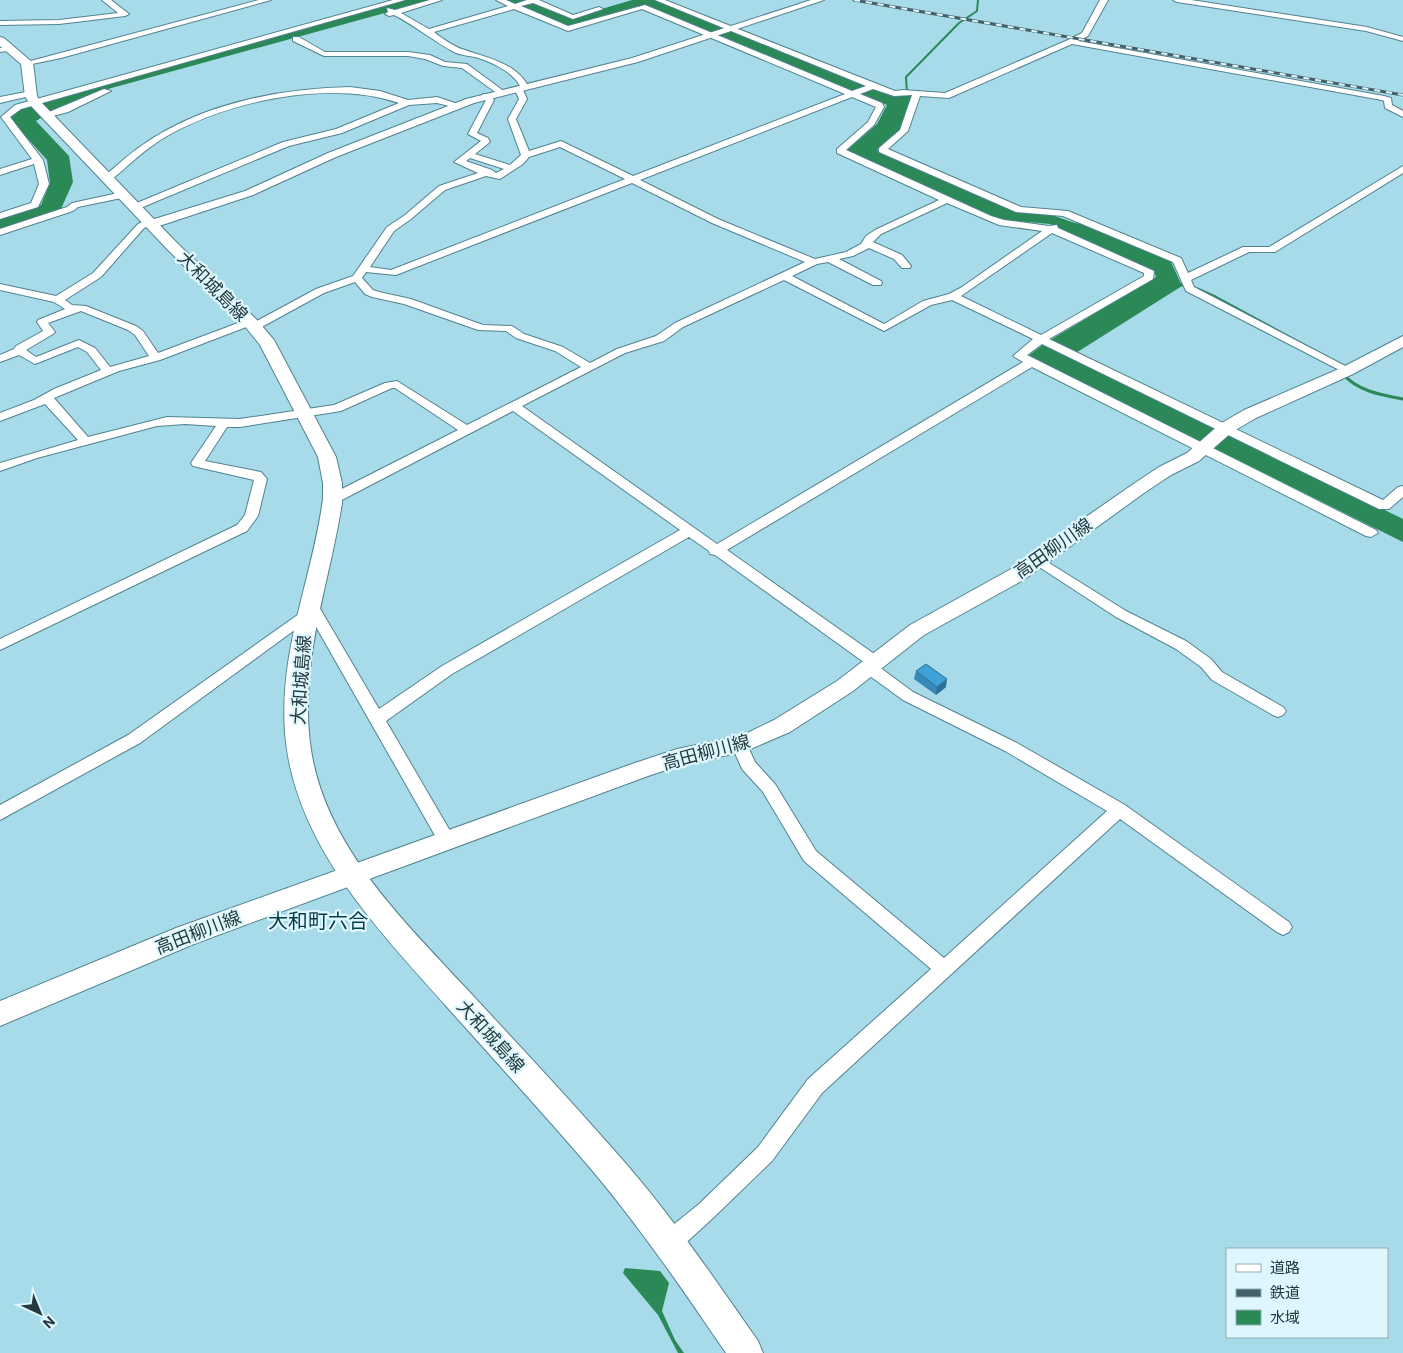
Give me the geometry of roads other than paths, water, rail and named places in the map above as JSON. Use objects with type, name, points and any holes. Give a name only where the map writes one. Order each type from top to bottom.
[{"type":"main road","points":[[3,46],[27,63],[37,104]]},
{"type":"main road","name":"大和城島線","points":[[37,104],[129,201],[252,324],[268,344],[327,457],[331,471],[333,498],[298,667],[296,702],[296,729],[303,768],[310,795],[326,833],[366,895],[605,1162],[670,1242],[746,1353]]},
{"type":"main road","name":"高田柳川線","points":[[0,1014],[186,936],[640,770],[677,758],[739,744],[764,736],[845,686],[917,630],[1018,574],[1138,489],[1205,447],[1225,430],[1250,414],[1347,372],[1403,341]]},
{"type":"street","points":[[0,23],[98,18],[126,14],[106,0]]},
{"type":"street","points":[[27,63],[117,41],[267,0]]},
{"type":"street","points":[[366,0],[416,23],[427,32],[461,52],[480,56],[507,69],[520,80],[523,99],[512,120],[526,156]]},
{"type":"street","points":[[0,216],[35,205],[44,184],[38,160],[5,117],[18,107],[37,104],[402,0]]},
{"type":"street","points":[[376,17],[438,0]]},
{"type":"street","points":[[500,0],[568,29],[642,7],[880,107],[871,123],[840,151],[946,200],[1002,223],[1051,228],[1149,272],[1150,277],[1041,339],[1019,356],[1205,447],[1371,533]]},
{"type":"street","points":[[427,32],[534,0],[573,17],[610,6]]},
{"type":"street","points":[[659,0],[894,94],[904,92],[946,96],[1071,42],[1085,34],[1104,0]]},
{"type":"street","points":[[58,300],[97,275],[141,226],[249,193],[332,155],[457,105],[521,87],[614,66],[820,0]]},
{"type":"street","points":[[1177,0],[1367,29],[1403,39]]},
{"type":"street","points":[[98,18],[104,26]]},
{"type":"street","points":[[111,33],[117,41]]},
{"type":"street","points":[[286,42],[314,34]]},
{"type":"street","points":[[296,40],[324,54],[408,54],[432,58],[443,64],[464,66],[501,92]]},
{"type":"street","points":[[1071,42],[1384,98],[1388,100],[1388,106],[1403,114]]},
{"type":"street","points":[[0,100],[37,104],[65,110],[100,93],[165,75]]},
{"type":"street","points":[[0,417],[47,398],[58,391],[108,372],[156,358],[252,324],[360,274],[392,273],[873,86]]},
{"type":"street","points":[[108,178],[160,136],[189,122],[276,95],[310,90],[350,91],[388,96],[407,103]]},
{"type":"street","points":[[917,94],[904,131],[882,150],[1019,210],[1065,213],[1177,260],[1190,289],[1347,372]]},
{"type":"street","points":[[486,96],[490,100],[472,134],[486,142],[459,162],[486,173]]},
{"type":"street","points":[[1,230],[70,209],[75,205],[129,201],[294,142],[339,131],[407,103],[437,100],[457,105]]},
{"type":"street","points":[[360,274],[390,229],[408,218],[431,196],[455,182],[508,167],[526,156],[560,144],[715,222],[814,262]]},
{"type":"street","points":[[468,155],[508,167]]},
{"type":"street","points":[[0,172],[38,160]]},
{"type":"street","points":[[1186,278],[1247,250],[1270,250],[1403,169]]},
{"type":"street","points":[[333,498],[589,367],[622,351],[658,340],[672,332],[679,325],[814,262],[848,254],[867,243],[878,232],[946,200]]},
{"type":"street","points":[[784,276],[884,328],[927,303],[953,296],[1051,228],[1076,218]]},
{"type":"street","points":[[867,243],[898,257],[906,266]]},
{"type":"street","points":[[829,258],[877,283]]},
{"type":"street","points":[[360,274],[369,292],[376,295],[406,302],[482,328],[508,328],[520,336],[559,349],[589,367]]},
{"type":"street","points":[[0,287],[58,300],[70,308],[78,308],[132,328],[139,333],[156,358]]},
{"type":"street","points":[[953,296],[1384,506],[1403,490]]},
{"type":"street","points":[[0,359],[20,351],[20,348],[49,332],[42,322],[78,308]]},
{"type":"street","points":[[20,351],[35,361],[79,343],[91,350],[108,372]]},
{"type":"street","points":[[716,550],[1032,362]]},
{"type":"street","points":[[0,467],[167,421],[208,420],[224,424],[306,414],[337,408],[389,385],[397,384],[467,431]]},
{"type":"street","points":[[47,398],[86,442]]},
{"type":"street","points":[[514,406],[716,550],[872,665],[908,696],[1010,747],[1119,810],[1283,928]]},
{"type":"street","points":[[0,645],[242,528],[251,516],[261,479],[257,475],[197,463],[224,424]]},
{"type":"street","points":[[378,718],[447,670],[689,531]]},
{"type":"street","points":[[1038,560],[1121,614],[1140,622],[1180,645],[1206,663],[1218,676],[1278,711]]},
{"type":"street","points":[[0,813],[134,739],[309,608],[378,718],[447,841]]},
{"type":"street","points":[[739,744],[748,765],[770,788],[810,856],[944,969]]},
{"type":"street","points":[[670,1242],[706,1211],[765,1154],[816,1086],[1119,810]]},
{"type":"water","points":[[406,0],[432,0],[97,92],[52,111],[36,121],[69,156],[73,182],[61,209],[0,230],[0,219],[41,205],[50,183],[47,160],[10,119],[11,115],[17,110]]},
{"type":"water","points":[[504,0],[529,0],[571,18],[632,0],[654,0],[894,97],[914,94],[900,131],[877,150],[1013,211],[1052,215],[1075,223],[1085,224],[1171,262],[1182,286],[1071,356],[1403,519],[1403,542],[1028,356],[1045,343],[1156,277],[1154,271],[1050,224],[1006,220],[987,215],[846,151],[877,124],[887,105],[642,6],[569,28]]},
{"type":"water","points":[[625,1268],[660,1271],[669,1283],[662,1311],[675,1340],[684,1353],[678,1353],[658,1315],[623,1273]]},
{"type":"waterway","points":[[907,93],[906,77],[959,23],[977,11],[978,0]]},
{"type":"waterway","points":[[1178,284],[1198,289],[1216,297],[1332,360]]},
{"type":"waterway","points":[[1342,373],[1362,388],[1378,394],[1403,399]]},
{"type":"railway","points":[[854,0],[1403,95]]},
{"type":"district","name":"大和町六合","points":[[318,921]]}]
